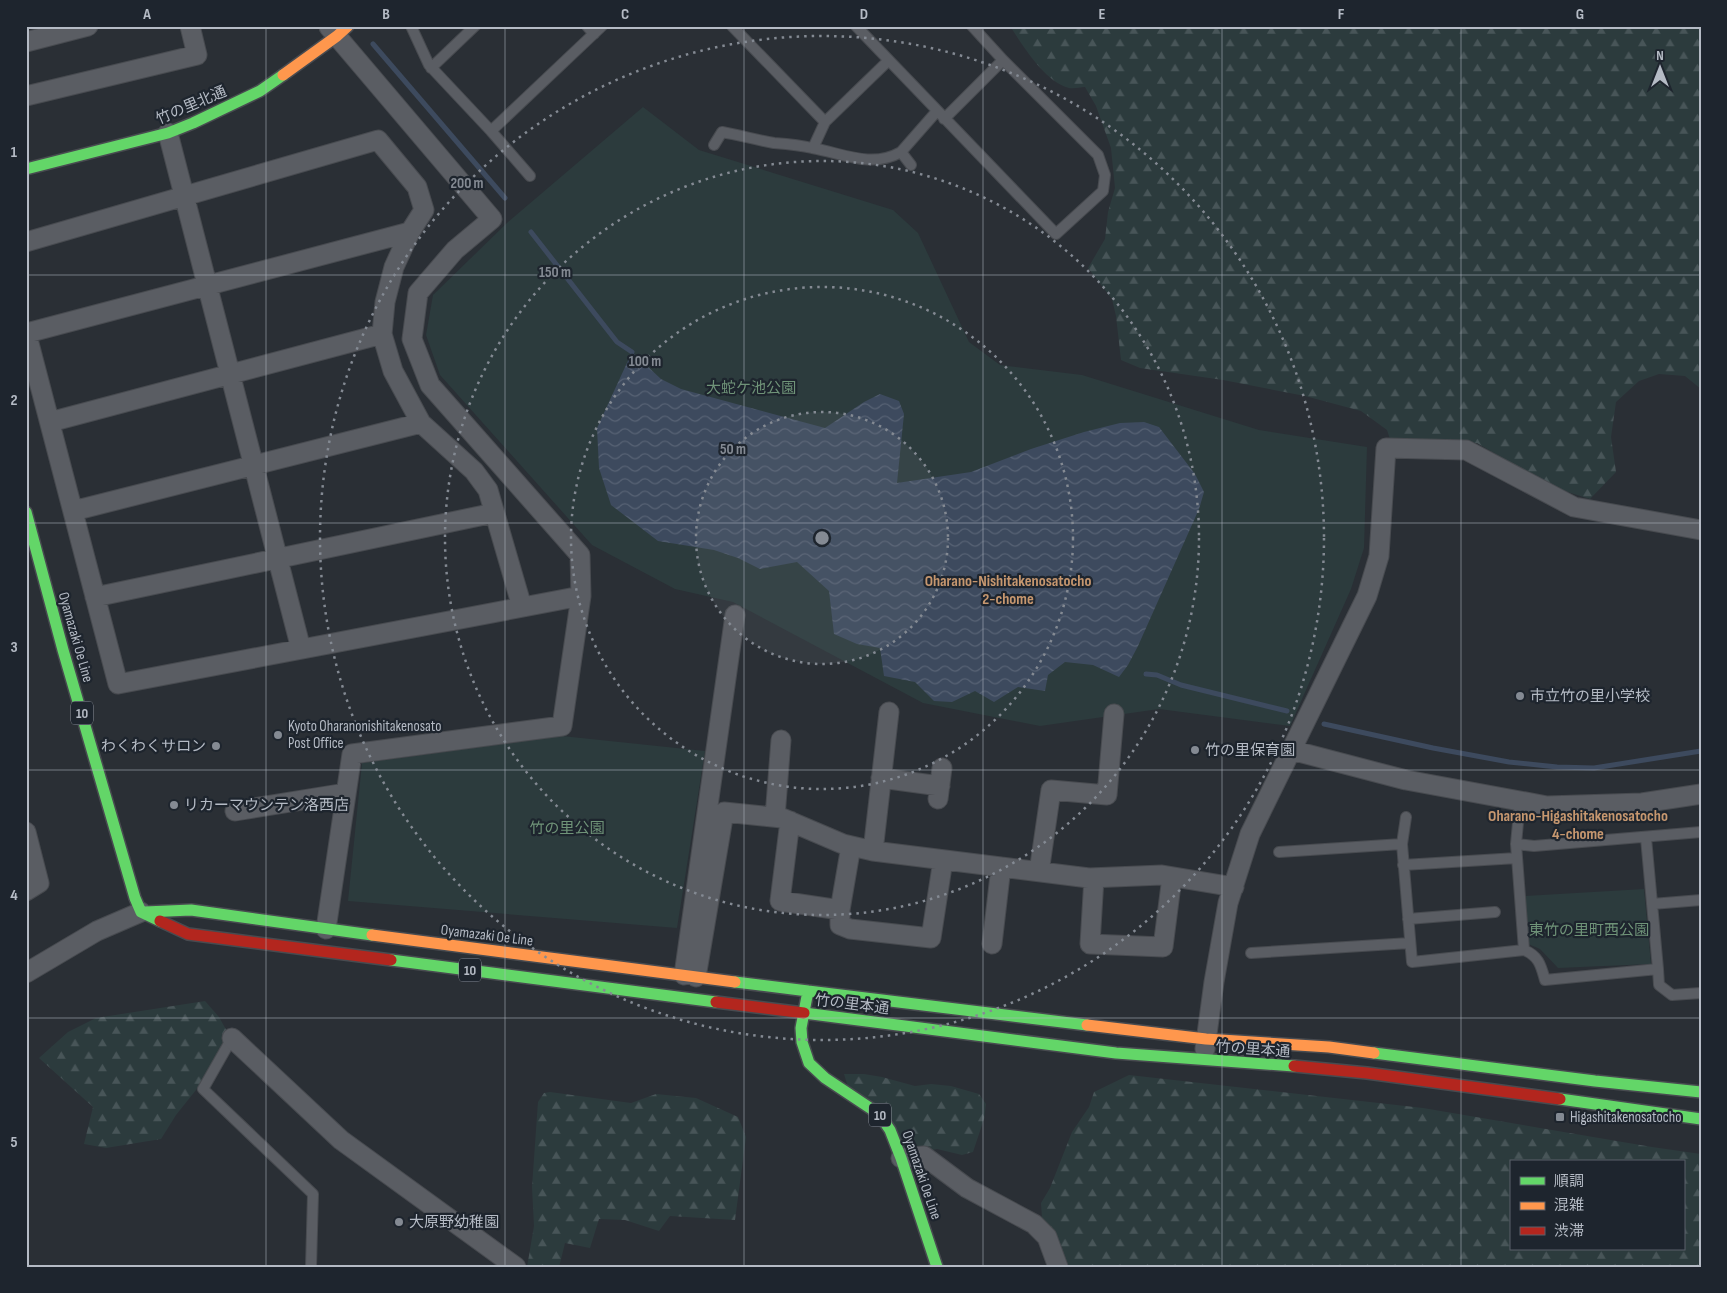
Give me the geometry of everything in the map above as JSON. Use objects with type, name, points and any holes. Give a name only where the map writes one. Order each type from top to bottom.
[{"type":"street","points":[[26,42],[88,26]]},
{"type":"street","points":[[26,96],[198,55],[190,26]]},
{"type":"street","points":[[326,929],[352,754],[562,726],[581,596],[580,555],[430,385],[412,339],[418,293],[455,250],[492,219],[338,29]]},
{"type":"street","name":"竹の里北通","points":[[26,169],[168,133],[260,91],[338,29]]},
{"type":"street","points":[[168,133],[301,649]]},
{"type":"street","points":[[26,242],[378,140],[417,187],[424,210],[410,232],[394,267],[385,302],[382,334],[393,371],[421,423],[474,471],[488,490],[522,607]]},
{"type":"street","points":[[410,232],[26,332],[118,684],[581,596]]},
{"type":"street","points":[[50,422],[382,334]]},
{"type":"street","points":[[73,511],[421,423]]},
{"type":"street","points":[[1204,1061],[1228,903],[1250,834],[1370,588],[1379,556],[1386,448],[1466,450],[1574,507],[1701,530]]},
{"type":"street","points":[[95,598],[494,512]]},
{"type":"street","name":"Oyamazaki Oe Line","points":[[27,517],[135,898],[141,912],[191,910],[808,991],[801,1028],[802,1042],[809,1064],[825,1078],[879,1114],[890,1130],[902,1158],[937,1267]]},
{"type":"street","points":[[690,976],[734,615]]},
{"type":"street","points":[[872,851],[889,712]]},
{"type":"street","points":[[1039,872],[1051,790],[1107,795],[1114,714]]},
{"type":"street","points":[[781,740],[780,901],[840,910]]},
{"type":"street","points":[[1291,750],[1406,780],[1547,806],[1642,803],[1701,794]]},
{"type":"street","points":[[881,778],[940,784]]},
{"type":"street","points":[[235,811],[346,793]]},
{"type":"street","points":[[690,976],[724,812],[782,819],[843,844],[872,851],[1094,878],[1162,875],[1234,887]]},
{"type":"street","points":[[26,832],[39,883],[26,891]]},
{"type":"street","points":[[851,846],[840,910],[840,925],[850,929],[932,938],[943,860]]},
{"type":"street","points":[[992,944],[1000,867]]},
{"type":"street","points":[[1094,878],[1090,944],[1163,947],[1172,876]]},
{"type":"street","points":[[26,974],[97,931],[141,912]]},
{"type":"street","name":"10","points":[[141,912],[188,934],[804,1013]]},
{"type":"street","name":"竹の里本通","points":[[808,991],[1206,1039],[1329,1047],[1595,1081],[1701,1092]]},
{"type":"street","name":"竹の里本通","points":[[804,1013],[1116,1053],[1302,1067],[1367,1074],[1624,1107],[1701,1119]]},
{"type":"street","points":[[232,1038],[342,1140],[516,1267]]},
{"type":"street","points":[[902,1158],[924,1156],[968,1188],[1034,1224],[1047,1237],[1058,1267]]},
{"type":"lane","points":[[411,26],[431,68],[530,176]]},
{"type":"lane","points":[[431,68],[475,26]]},
{"type":"lane","points":[[490,131],[590,30],[602,26]]},
{"type":"lane","points":[[732,26],[825,122]]},
{"type":"lane","points":[[856,26],[1056,234],[1103,191],[1105,175],[1098,155],[1003,60],[972,26]]},
{"type":"lane","points":[[714,145],[722,132],[813,148],[844,157],[873,160],[890,159],[901,152],[1003,60]]},
{"type":"lane","points":[[813,148],[825,122],[888,61]]},
{"type":"lane","points":[[901,152],[911,166]]},
{"type":"lane","points":[[1520,801],[1516,844],[1524,950]]},
{"type":"lane","points":[[1406,817],[1402,844],[1412,962],[1524,950],[1534,954],[1540,962],[1545,980],[1658,969]]},
{"type":"lane","points":[[1516,844],[1534,846],[1701,832]]},
{"type":"lane","points":[[1646,838],[1659,985],[1672,995],[1701,993]]},
{"type":"lane","points":[[1279,852],[1402,844]]},
{"type":"lane","points":[[1403,865],[1517,858]]},
{"type":"lane","points":[[1652,904],[1701,900]]},
{"type":"lane","points":[[1408,919],[1495,912]]},
{"type":"lane","points":[[1251,953],[1410,943]]},
{"type":"lane","points":[[232,1038],[204,1089],[313,1194],[311,1267]]},
{"type":"green space","points":[[1010,26],[1701,26],[1701,389],[1685,376],[1659,374],[1639,381],[1616,402],[1611,437],[1616,472],[1590,499],[1552,487],[1477,443],[1465,446],[1390,439],[1387,430],[1361,411],[1305,396],[1223,380],[1140,368],[1121,360],[1112,299],[1088,268],[1105,239],[1108,212],[1115,188],[1111,148],[1096,106],[1085,87],[1069,88],[1051,79],[1035,62]]},
{"type":"green space","name":"大蛇ケ池公園","points":[[643,107],[699,150],[893,210],[918,233],[969,342],[1000,365],[1082,375],[1259,430],[1367,447],[1364,548],[1351,589],[1290,726],[1159,709],[1040,726],[923,703],[733,602],[675,589],[592,545],[440,375],[426,335],[433,295],[508,222]]},
{"type":"green space","name":"竹の里公園","points":[[562,736],[705,751],[677,928],[348,901],[362,763]]},
{"type":"green space","name":"東竹の里町西公園","points":[[1644,889],[1651,964],[1558,968],[1540,949],[1526,943],[1525,896]]},
{"type":"green space","points":[[205,1001],[219,1017],[229,1035],[196,1090],[176,1115],[161,1139],[106,1148],[84,1144],[93,1107],[39,1058],[68,1032],[96,1018]]},
{"type":"green space","points":[[844,1074],[864,1074],[882,1077],[915,1086],[931,1084],[951,1086],[979,1094],[986,1104],[984,1119],[973,1152],[962,1155],[937,1149],[909,1155],[848,1087]]},
{"type":"green space","points":[[1129,1075],[1423,1108],[1701,1154],[1701,1267],[1064,1267],[1050,1231],[1042,1218],[1041,1203],[1050,1188],[1072,1132],[1089,1107],[1094,1092]]},
{"type":"green space","points":[[550,1092],[631,1103],[656,1094],[696,1098],[738,1117],[746,1137],[735,1220],[670,1216],[659,1231],[625,1220],[599,1219],[590,1248],[565,1243],[559,1267],[527,1267],[534,1226],[532,1187],[538,1102],[544,1093]]},
{"type":"water","points":[[632,352],[661,379],[681,389],[825,428],[864,402],[880,394],[899,401],[904,414],[897,483],[971,472],[1031,449],[1084,432],[1120,423],[1144,422],[1159,427],[1195,474],[1204,492],[1199,509],[1138,646],[1119,677],[1093,665],[1065,662],[1048,675],[1045,691],[1018,687],[994,702],[975,691],[952,702],[934,701],[915,682],[884,676],[880,648],[857,644],[834,634],[829,591],[797,562],[760,569],[738,558],[714,550],[658,541],[611,505],[599,468],[597,428]]},
{"type":"waterway","points":[[373,44],[505,198]]},
{"type":"waterway","points":[[531,232],[617,342],[632,352]]},
{"type":"waterway","points":[[1146,674],[1157,675],[1181,685],[1287,711]]},
{"type":"waterway","points":[[1324,724],[1433,748],[1509,762],[1557,767],[1594,768],[1701,751]]},
{"type":"traffic: fast","points":[[26,169],[168,133],[260,91],[283,75]]},
{"type":"traffic: fast","points":[[26,512],[63,650],[135,898],[141,912],[160,921]]},
{"type":"traffic: fast","points":[[145,912],[191,910],[372,935]]},
{"type":"traffic: fast","points":[[391,960],[716,1002]]},
{"type":"traffic: fast","points":[[735,982],[808,991],[801,1028],[802,1042],[809,1063],[825,1078],[879,1114],[890,1130],[937,1267]]},
{"type":"traffic: fast","points":[[808,991],[1087,1025]]},
{"type":"traffic: fast","points":[[804,1013],[1116,1053],[1294,1066]]},
{"type":"traffic: fast","points":[[1374,1053],[1595,1081],[1701,1092]]},
{"type":"traffic: fast","points":[[1560,1099],[1701,1119]]},
{"type":"traffic: slow","points":[[283,75],[348,26]]},
{"type":"traffic: slow","points":[[372,935],[735,982]]},
{"type":"traffic: slow","points":[[1087,1025],[1206,1039],[1329,1047],[1374,1053]]},
{"type":"traffic: jam","points":[[160,921],[188,934],[391,960]]},
{"type":"traffic: jam","points":[[716,1002],[804,1013]]},
{"type":"traffic: jam","points":[[1294,1066],[1367,1073],[1560,1099]]},
{"type":"place","name":"市立竹の里小学校","points":[[1520,696]]},
{"type":"place","name":"Kyoto Oharanonishitakenosato Post Office","points":[[278,735]]},
{"type":"place","name":"わくわくサロン","points":[[216,746]]},
{"type":"place","name":"竹の里保育園","points":[[1195,750]]},
{"type":"place","name":"リカーマウンテン洛西店","points":[[174,805]]},
{"type":"place","name":"Higashitakenosatocho","points":[[1560,1117]]},
{"type":"place","name":"大原野幼稚園","points":[[399,1222]]},
{"type":"district","name":"Oharano-Nishitakenosatocho 2-chome","points":[[1008,589]]},
{"type":"district","name":"Oharano-Higashitakenosatocho 4-chome","points":[[1578,824]]}]
